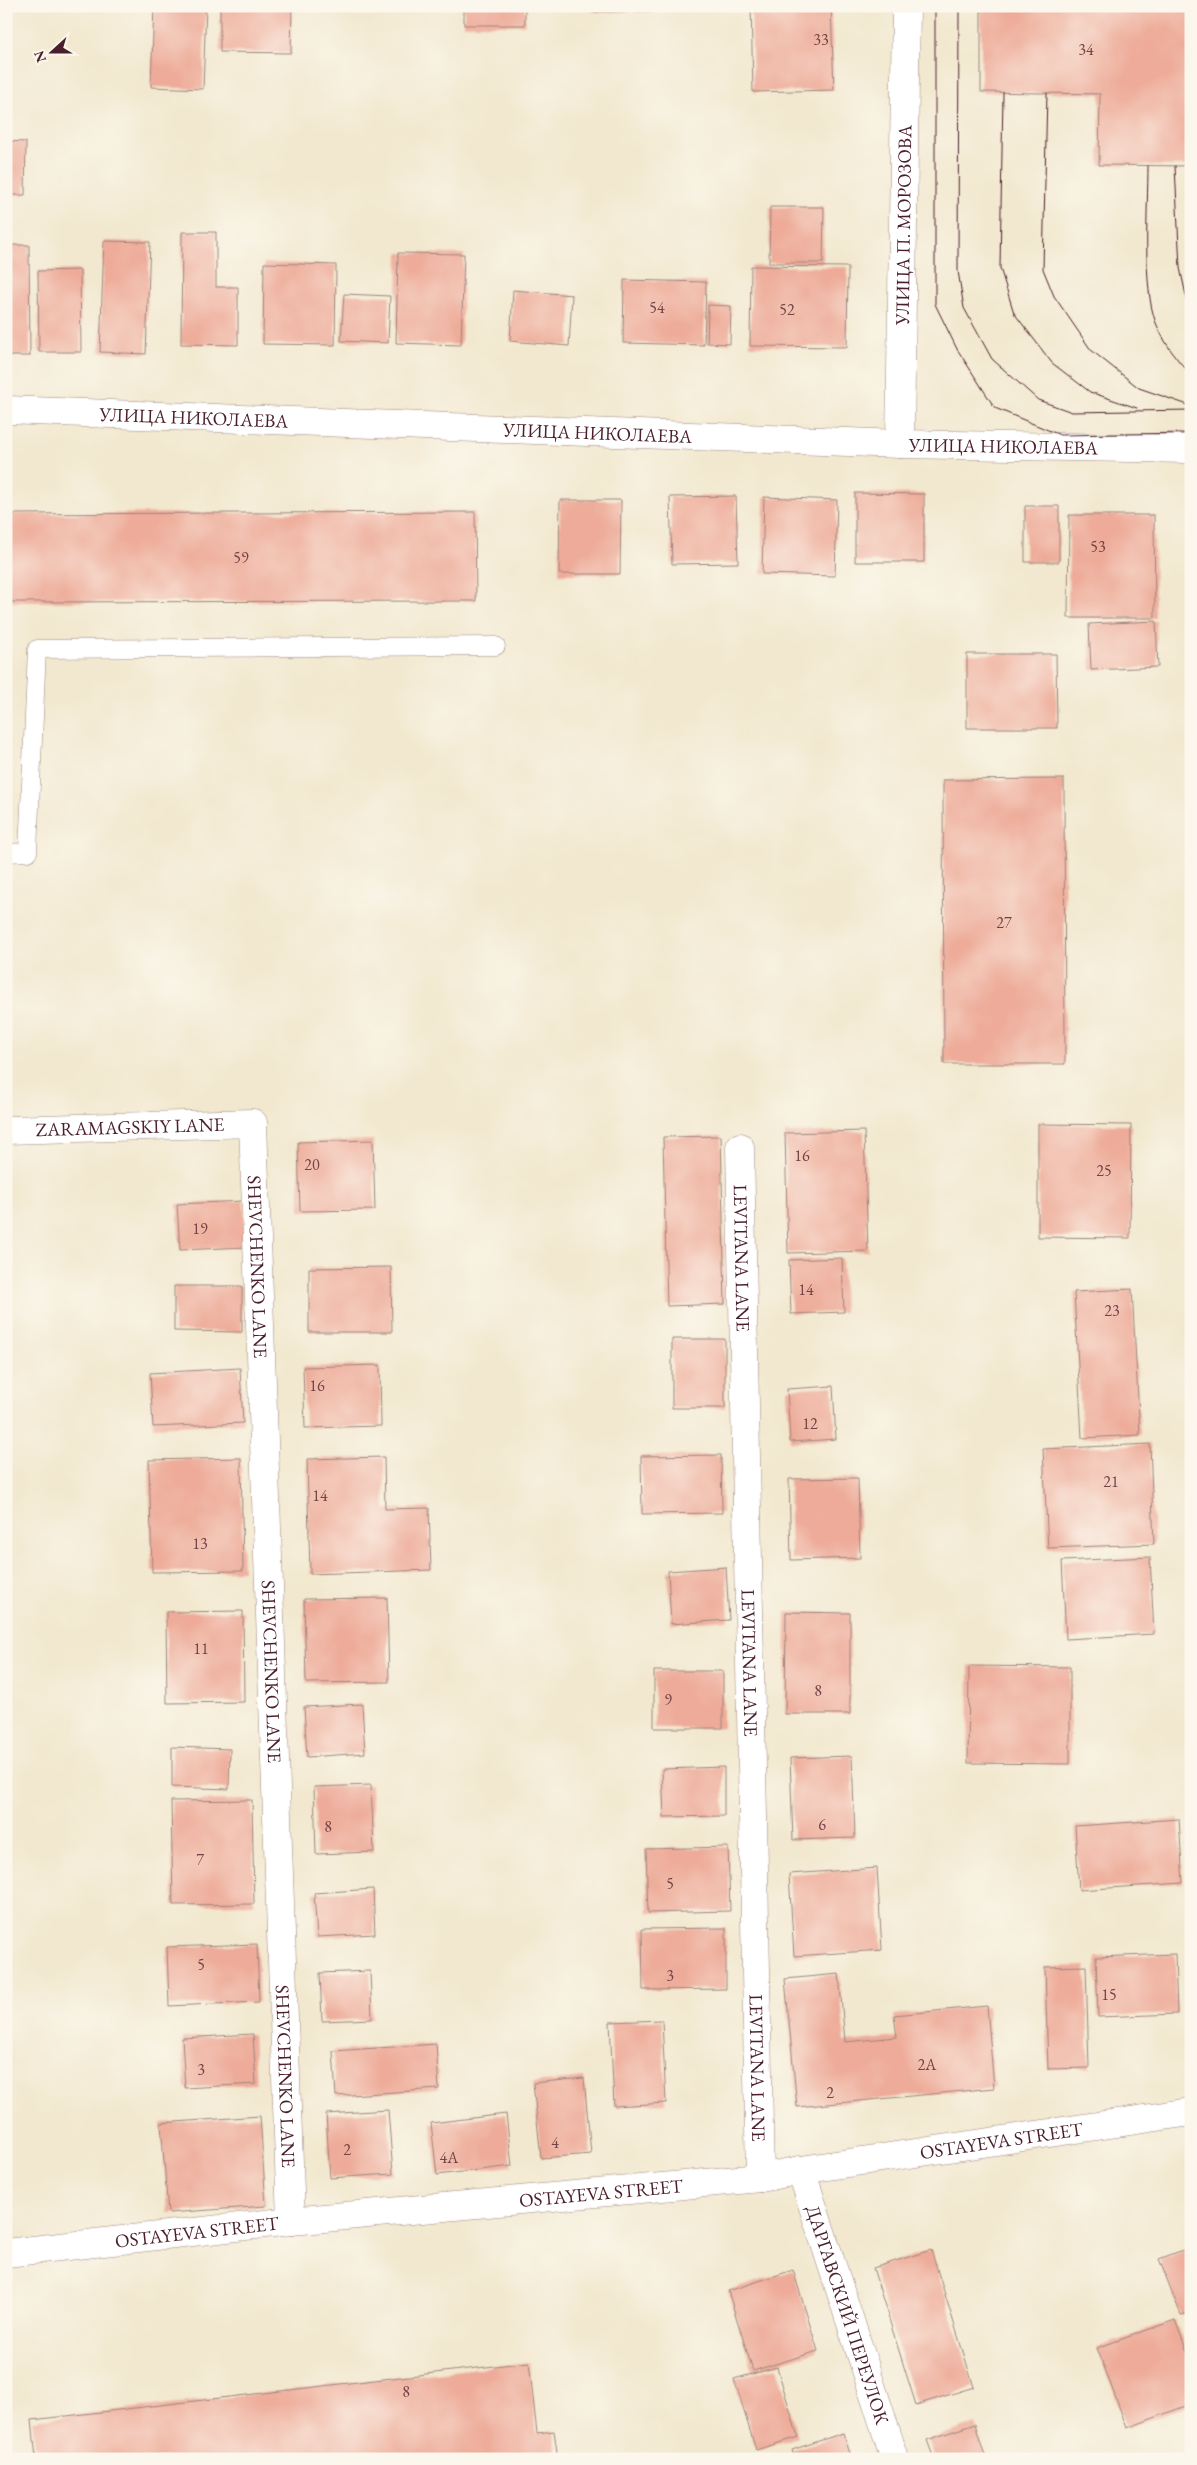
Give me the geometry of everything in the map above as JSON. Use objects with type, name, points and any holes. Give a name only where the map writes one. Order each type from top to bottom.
[{"type":"street","name":"УЛИЦА П. МОРОЗОВА","points":[[900,444],[906,6]]},
{"type":"street","name":"УЛИЦА НИКОЛАЕВА","points":[[6,410],[900,444],[1191,449]]},
{"type":"street","name":"ZARAMAGSKIY LANE","points":[[6,1130],[253,1123]]},
{"type":"street","name":"SHEVCHENKO LANE","points":[[253,1123],[291,2222]]},
{"type":"street","name":"LEVITANA LANE","points":[[740,1147],[760,2178]]},
{"type":"street","name":"OSTAYEVA STREET","points":[[6,2253],[291,2222],[760,2178],[801,2170],[1191,2112]]},
{"type":"street","name":"ДАРГАВСКИЙ ПЕРЕУЛОК","points":[[801,2170],[895,2459]]},
{"type":"lane","points":[[6,853],[28,852],[37,649],[496,646]]},
{"type":"building","points":[[154,6],[206,6],[203,89],[151,87]]},
{"type":"building","points":[[220,6],[292,6],[291,53],[220,52]]},
{"type":"building","points":[[464,6],[525,6],[525,25],[464,25]]},
{"type":"building","points":[[593,6],[657,6],[657,11],[593,12]]},
{"type":"building","points":[[751,6],[831,6],[834,90],[753,92]]},
{"type":"building","points":[[981,6],[1191,6],[1191,166],[1099,165],[1100,94],[981,92]]},
{"type":"building","points":[[6,141],[26,142],[25,195],[6,195]]},
{"type":"building","points":[[770,207],[824,207],[823,263],[769,263]]},
{"type":"building","points":[[182,232],[216,232],[216,287],[238,287],[238,345],[181,344]]},
{"type":"building","points":[[104,241],[150,242],[146,354],[100,352]]},
{"type":"building","points":[[6,245],[29,245],[30,356],[6,356]]},
{"type":"building","points":[[398,253],[464,254],[461,345],[396,343]]},
{"type":"building","points":[[264,263],[336,265],[335,345],[263,344]]},
{"type":"building","points":[[751,266],[848,267],[847,347],[750,346]]},
{"type":"building","points":[[80,270],[81,352],[39,352],[38,271]]},
{"type":"building","points":[[624,280],[706,282],[704,345],[623,343]]},
{"type":"building","points":[[513,290],[572,295],[569,346],[510,341]]},
{"type":"building","points":[[344,294],[390,296],[388,343],[341,341]]},
{"type":"building","points":[[708,305],[731,306],[730,344],[707,343]]},
{"type":"building","points":[[855,493],[924,494],[924,562],[855,562]]},
{"type":"building","points":[[736,496],[738,563],[672,564],[670,497]]},
{"type":"building","points":[[764,497],[837,500],[835,576],[762,574]]},
{"type":"building","points":[[560,500],[621,500],[620,574],[559,574]]},
{"type":"building","points":[[1025,506],[1059,506],[1059,562],[1025,562]]},
{"type":"building","points":[[475,512],[476,601],[6,602],[6,514]]},
{"type":"building","points":[[1069,515],[1154,515],[1155,618],[1068,618]]},
{"type":"building","points":[[1156,621],[1158,667],[1091,670],[1089,624]]},
{"type":"building","points":[[967,654],[1056,654],[1057,728],[967,728]]},
{"type":"building","points":[[1064,779],[1065,1064],[944,1064],[943,780]]},
{"type":"building","points":[[1038,1124],[1131,1125],[1130,1238],[1038,1237]]},
{"type":"building","points":[[864,1131],[868,1251],[788,1253],[785,1133]]},
{"type":"building","points":[[721,1136],[725,1304],[667,1306],[663,1137]]},
{"type":"building","points":[[373,1140],[375,1210],[300,1211],[298,1142]]},
{"type":"building","points":[[244,1201],[246,1247],[180,1250],[177,1204]]},
{"type":"building","points":[[842,1258],[844,1312],[791,1314],[789,1260]]},
{"type":"building","points":[[391,1267],[392,1332],[309,1332],[309,1268]]},
{"type":"building","points":[[174,1286],[242,1286],[242,1332],[174,1331]]},
{"type":"building","points":[[1132,1289],[1140,1435],[1082,1438],[1074,1292]]},
{"type":"building","points":[[672,1339],[725,1339],[725,1408],[672,1408]]},
{"type":"building","points":[[380,1365],[381,1426],[305,1428],[303,1367]]},
{"type":"building","points":[[240,1368],[243,1423],[153,1427],[150,1373]]},
{"type":"building","points":[[833,1386],[836,1439],[790,1442],[787,1389]]},
{"type":"building","points":[[1150,1444],[1154,1544],[1048,1548],[1043,1449]]},
{"type":"building","points":[[721,1455],[722,1513],[642,1514],[641,1456]]},
{"type":"building","points":[[384,1457],[385,1509],[429,1508],[431,1570],[310,1574],[307,1459]]},
{"type":"building","points":[[241,1458],[243,1571],[152,1572],[149,1460]]},
{"type":"building","points":[[858,1478],[860,1558],[791,1560],[789,1479]]},
{"type":"building","points":[[1150,1557],[1154,1634],[1066,1639],[1062,1561]]},
{"type":"building","points":[[726,1567],[729,1620],[671,1624],[668,1571]]},
{"type":"building","points":[[387,1598],[389,1682],[306,1683],[304,1599]]},
{"type":"building","points":[[6,1610],[8,1610],[8,1632],[6,1632]]},
{"type":"building","points":[[243,1611],[244,1702],[167,1703],[166,1612]]},
{"type":"building","points":[[786,1612],[850,1613],[850,1714],[785,1714]]},
{"type":"building","points":[[969,1666],[1070,1667],[1070,1764],[968,1763]]},
{"type":"building","points":[[654,1671],[723,1671],[723,1728],[654,1728]]},
{"type":"building","points":[[362,1704],[365,1753],[307,1757],[304,1707]]},
{"type":"building","points":[[172,1747],[230,1749],[229,1789],[172,1787]]},
{"type":"building","points":[[852,1756],[855,1838],[793,1840],[790,1758]]},
{"type":"building","points":[[724,1767],[724,1816],[664,1817],[662,1769]]},
{"type":"building","points":[[371,1785],[374,1852],[316,1854],[314,1787]]},
{"type":"building","points":[[252,1800],[254,1904],[173,1905],[171,1801]]},
{"type":"building","points":[[1179,1819],[1183,1883],[1079,1890],[1075,1826]]},
{"type":"building","points":[[728,1847],[730,1911],[648,1913],[646,1849]]},
{"type":"building","points":[[877,1868],[882,1950],[794,1956],[789,1874]]},
{"type":"building","points":[[373,1889],[375,1934],[317,1937],[314,1893]]},
{"type":"building","points":[[726,1928],[726,1989],[643,1990],[642,1929]]},
{"type":"building","points":[[257,1944],[259,2002],[169,2006],[167,1947]]},
{"type":"building","points":[[1175,1954],[1177,2014],[1098,2017],[1096,1957]]},
{"type":"building","points":[[1086,1966],[1089,2068],[1048,2069],[1045,1967]]},
{"type":"building","points":[[370,1971],[372,2019],[322,2021],[320,1973]]},
{"type":"building","points":[[839,1974],[845,2042],[897,2037],[894,2015],[987,2006],[994,2088],[797,2107],[785,1979]]},
{"type":"building","points":[[662,2020],[666,2103],[614,2106],[610,2022]]},
{"type":"building","points":[[253,2034],[256,2084],[185,2088],[182,2038]]},
{"type":"building","points":[[436,2044],[439,2089],[336,2096],[333,2051]]},
{"type":"building","points":[[584,2078],[591,2154],[541,2158],[533,2083]]},
{"type":"building","points":[[388,2110],[393,2174],[330,2178],[326,2114]]},
{"type":"building","points":[[506,2114],[512,2166],[437,2175],[431,2123]]},
{"type":"building","points":[[260,2116],[266,2206],[168,2213],[161,2123]]},
{"type":"building","points":[[1191,2247],[1191,2312],[1181,2315],[1159,2259]]},
{"type":"building","points":[[931,2250],[974,2387],[916,2405],[873,2268]]},
{"type":"building","points":[[793,2270],[818,2351],[753,2371],[728,2291]]},
{"type":"building","points":[[1175,2320],[1191,2362],[1191,2404],[1127,2428],[1097,2348]]},
{"type":"building","points":[[529,2362],[537,2433],[554,2431],[558,2459],[36,2459],[32,2420]]},
{"type":"building","points":[[777,2367],[798,2437],[756,2450],[734,2379]]},
{"type":"building","points":[[975,2424],[986,2459],[934,2459],[927,2440]]},
{"type":"building","points":[[843,2433],[852,2459],[795,2459],[792,2450]]},
{"type":"tram line","points":[[935,6],[935,304],[957,349],[995,408],[1060,435],[1191,433]]},
{"type":"tram line","points":[[959,6],[958,271],[964,308],[992,359],[1038,400],[1072,412],[1191,410]]},
{"type":"tram line","points":[[1003,93],[1000,268],[1014,313],[1052,363],[1090,392],[1137,408]]},
{"type":"tram line","points":[[1047,93],[1043,269],[1054,296],[1091,350],[1139,388],[1191,406]]},
{"type":"tram line","points":[[1148,166],[1147,268],[1152,308],[1156,323],[1167,344],[1175,357],[1191,374]]},
{"type":"tram line","points":[[1175,166],[1180,268],[1191,318]]}]
